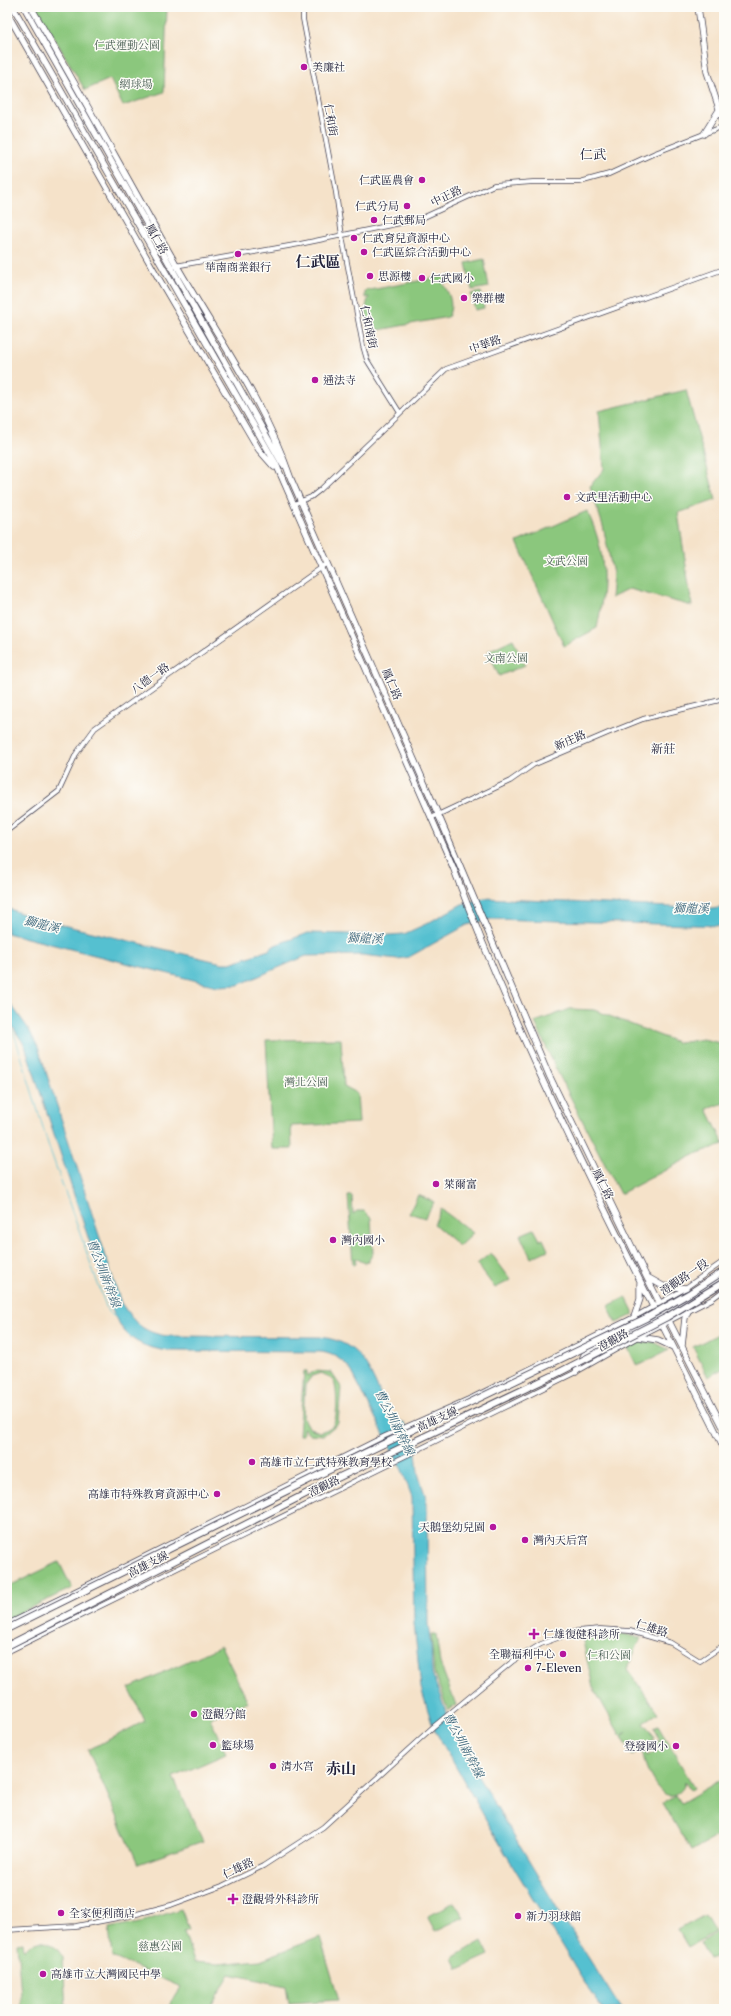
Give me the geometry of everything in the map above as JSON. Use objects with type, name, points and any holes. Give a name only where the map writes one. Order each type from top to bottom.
[{"type":"highway","name":"高雄支線","points":[[7,1629],[332,1469],[646,1318],[690,1293],[724,1271]]},
{"type":"highway","name":"高雄支線","points":[[7,1646],[329,1482],[554,1375],[667,1317],[724,1282]]},
{"type":"main road","name":"鳳仁路","points":[[14,7],[276,464],[322,567],[542,1081],[587,1176],[724,1448]]},
{"type":"main road","name":"鳳仁路","points":[[24,7],[169,266],[291,479]]},
{"type":"main road","name":"鳳仁路","points":[[31,7],[277,440],[291,479],[438,814],[549,1075],[646,1276],[724,1429]]},
{"type":"main road","name":"中正路","points":[[698,7],[707,72],[724,125]]},
{"type":"main road","name":"鳳仁路","points":[[7,13],[152,267],[259,450],[269,460],[283,481]]},
{"type":"main road","points":[[704,134],[719,110]]},
{"type":"main road","points":[[247,428],[266,420]]},
{"type":"main road","points":[[646,1276],[663,1286],[686,1288]]},
{"type":"main road","points":[[576,1372],[585,1352],[660,1320],[665,1311],[724,1276]]},
{"type":"main road","points":[[634,1317],[640,1299],[639,1278]]},
{"type":"main road","points":[[682,1346],[685,1318],[689,1309]]},
{"type":"main road","points":[[638,1337],[658,1340],[673,1347]]},
{"type":"street","name":"仁和街","points":[[303,7],[303,19],[336,194],[342,236]]},
{"type":"street","name":"中正路","points":[[169,266],[177,266],[342,236],[420,219],[494,185],[533,182],[580,182],[609,174],[655,153],[724,125]]},
{"type":"street","name":"仁和南街","points":[[342,236],[365,353],[380,382],[400,413]]},
{"type":"street","name":"中華路","points":[[294,504],[311,497],[320,490],[446,369],[724,269]]},
{"type":"street","name":"八德一路","points":[[7,831],[58,791],[76,754],[95,728],[328,563]]},
{"type":"street","name":"新庄路","points":[[430,818],[510,780],[533,765],[608,733],[643,719],[724,700]]},
{"type":"street","name":"澄觀路一段","points":[[653,1307],[686,1288],[724,1261]]},
{"type":"street","points":[[669,1320],[712,1299],[724,1290]]},
{"type":"street","name":"澄觀路","points":[[7,1624],[385,1436],[473,1397],[653,1307]]},
{"type":"street","name":"澄觀路","points":[[7,1652],[576,1372],[638,1337],[660,1320],[669,1320]]},
{"type":"street","name":"仁雄路","points":[[7,1930],[76,1926],[133,1915],[171,1905],[222,1886],[283,1854],[323,1827],[433,1727],[513,1661],[541,1644],[577,1631],[616,1629],[637,1632],[671,1644],[700,1661],[724,1645]]},
{"type":"green space","name":"仁武運動公園","points":[[36,7],[167,7],[164,92],[123,106],[110,79],[85,90]]},
{"type":"green space","points":[[484,259],[489,287],[472,290],[466,263]]},
{"type":"green space","points":[[450,275],[451,281],[442,283],[447,291],[451,304],[448,317],[379,330],[371,324],[366,312],[369,297],[365,298],[365,291]]},
{"type":"green space","points":[[481,292],[484,308],[475,310],[471,294]]},
{"type":"green space","points":[[686,390],[716,500],[678,513],[692,606],[629,589],[611,598],[613,574],[603,526],[590,486],[604,469],[599,411]]},
{"type":"green space","name":"文武公園","points":[[587,511],[594,526],[603,569],[600,612],[597,628],[564,646],[517,542]]},
{"type":"green space","name":"文南公園","points":[[513,639],[525,665],[499,676],[488,651]]},
{"type":"green space","points":[[570,1009],[594,1010],[679,1043],[703,1039],[720,1043],[724,1052],[724,1103],[707,1109],[724,1144],[698,1153],[620,1194],[556,1069],[535,1022]]},
{"type":"green space","name":"灣北公園","points":[[341,1039],[344,1086],[357,1093],[359,1123],[291,1126],[292,1149],[272,1149],[266,1040]]},
{"type":"green space","points":[[418,1195],[434,1202],[425,1218],[409,1213]]},
{"type":"green space","points":[[348,1196],[352,1196],[353,1214],[357,1211],[364,1211],[371,1218],[373,1253],[368,1262],[365,1263],[355,1258],[356,1264],[353,1264]]},
{"type":"green space","points":[[441,1209],[473,1233],[459,1246],[434,1224]]},
{"type":"green space","points":[[534,1229],[540,1240],[543,1239],[548,1250],[531,1258],[520,1235]]},
{"type":"green space","points":[[491,1253],[511,1280],[495,1288],[477,1264]]},
{"type":"green space","points":[[626,1297],[633,1311],[633,1315],[616,1323],[608,1306]]},
{"type":"green space","points":[[724,1331],[724,1368],[708,1377],[693,1347]]},
{"type":"green space","points":[[640,1342],[654,1342],[669,1350],[637,1366],[628,1348]]},
{"type":"green space","points":[[304,1371],[307,1371],[307,1376],[315,1371],[331,1372],[341,1387],[338,1423],[324,1435],[310,1434],[303,1428],[303,1435],[299,1435]],"holes":[[[321,1373],[332,1378],[336,1394],[335,1421],[330,1428],[319,1432],[308,1427],[303,1418],[305,1385],[312,1376]]]},
{"type":"green space","points":[[59,1562],[72,1588],[7,1619],[7,1587]]},
{"type":"green space","name":"仁和公園","points":[[581,1632],[615,1632],[641,1638],[628,1670],[658,1713],[644,1722],[654,1738],[652,1741],[661,1742],[653,1728],[658,1726],[694,1787],[690,1790],[685,1782],[680,1792],[676,1794],[669,1795],[662,1792],[651,1777],[645,1764],[643,1757],[644,1747],[632,1755],[622,1737],[627,1732],[621,1736],[593,1687]],"holes":[[[653,1745],[661,1748],[647,1756],[646,1751]]]},
{"type":"green space","points":[[431,1634],[436,1634],[440,1663],[456,1705],[448,1711],[434,1673]]},
{"type":"green space","points":[[221,1646],[248,1702],[210,1718],[226,1754],[173,1777],[203,1841],[138,1864],[88,1750],[145,1721],[129,1688]]},
{"type":"green space","points":[[724,1778],[724,1832],[691,1851],[663,1803],[676,1795],[681,1803]]},
{"type":"green space","points":[[454,1902],[464,1917],[435,1931],[428,1918],[429,1916]]},
{"type":"green space","name":"慈惠公園","points":[[181,1909],[189,1929],[184,1931],[194,1962],[218,1964],[260,1960],[320,1937],[339,2000],[289,2003],[286,1986],[230,1974],[209,2009],[167,2009],[181,1987],[112,1957],[109,1928],[144,1921]]},
{"type":"green space","points":[[705,1915],[715,1932],[688,1947],[678,1930]]},
{"type":"green space","points":[[724,1928],[724,1959],[718,1956],[709,1959],[700,1943]]},
{"type":"green space","points":[[482,1941],[489,1955],[458,1969],[453,1958]]},
{"type":"green space","points":[[23,1942],[24,1951],[34,1943],[45,1942],[50,1944],[55,1947],[63,1958],[66,2009],[22,2009],[17,1943]]},
{"type":"water","name":"獅龍溪","points":[[484,898],[712,909],[724,907],[724,926],[491,919],[467,925],[409,957],[398,959],[362,955],[306,956],[238,985],[217,986],[7,933],[7,908],[42,921],[222,963],[230,963],[269,950],[275,945],[308,933],[404,934],[426,924],[462,904]]},
{"type":"water","points":[[7,999],[28,1028],[38,1047],[121,1303],[135,1321],[140,1326],[151,1332],[167,1336],[320,1337],[335,1340],[357,1353],[364,1362],[390,1413],[404,1423],[408,1428],[415,1444],[418,1472],[427,1504],[428,1624],[431,1646],[432,1673],[447,1715],[474,1770],[562,1916],[621,2009],[603,2009],[582,1979],[504,1851],[433,1727],[421,1688],[414,1624],[412,1497],[402,1470],[352,1372],[339,1359],[331,1354],[321,1352],[169,1351],[148,1347],[132,1339],[126,1333],[120,1326],[111,1307],[25,1046],[7,1018]]},
{"type":"waterway","name":"曹公圳新幹線","points":[[7,1023],[14,1033],[49,1147],[108,1312],[115,1317]]},
{"type":"place","name":"美廉社","points":[[304,67]]},
{"type":"place","name":"仁武區農會","points":[[422,180]]},
{"type":"place","name":"仁武分局","points":[[407,206]]},
{"type":"place","name":"仁武郵局","points":[[374,220]]},
{"type":"place","name":"仁武育兒資源中心","points":[[354,238]]},
{"type":"place","name":"仁武區綜合活動中心","points":[[364,252]]},
{"type":"place","name":"華南商業銀行","points":[[238,254]]},
{"type":"place","name":"思源樓","points":[[370,276]]},
{"type":"place","name":"仁武國小","points":[[422,278]]},
{"type":"place","name":"樂群樓","points":[[464,298]]},
{"type":"place","name":"通法寺","points":[[315,380]]},
{"type":"place","name":"文武里活動中心","points":[[567,497]]},
{"type":"place","name":"萊爾富","points":[[436,1184]]},
{"type":"place","name":"灣內國小","points":[[333,1240]]},
{"type":"place","name":"高雄市立仁武特殊教育學校","points":[[252,1462]]},
{"type":"place","name":"高雄市特殊教育資源中心","points":[[217,1494]]},
{"type":"place","name":"天鵝堡幼兒園","points":[[493,1527]]},
{"type":"place","name":"灣內天后宮","points":[[525,1540]]},
{"type":"place","name":"仁雄復健科診所","points":[[534,1634]]},
{"type":"place","name":"全聯福利中心","points":[[563,1654]]},
{"type":"place","name":"7-Eleven","points":[[528,1668]]},
{"type":"place","name":"澄觀分館","points":[[194,1714]]},
{"type":"place","name":"籃球場","points":[[213,1745]]},
{"type":"place","name":"登發國小","points":[[676,1746]]},
{"type":"place","name":"清水宮","points":[[273,1766]]},
{"type":"place","name":"澄觀骨外科診所","points":[[233,1899]]},
{"type":"place","name":"全家便利商店","points":[[61,1913]]},
{"type":"place","name":"新力羽球館","points":[[518,1916]]},
{"type":"place","name":"高雄市立大灣國民中學","points":[[43,1974]]},
{"type":"district","name":"仁武","points":[[593,154]]},
{"type":"district","name":"仁武區","points":[[318,261]]},
{"type":"district","name":"新莊","points":[[663,748]]},
{"type":"district","name":"赤山","points":[[341,1768]]},
{"type":"park label","name":"網球場","points":[[136,84]]}]
